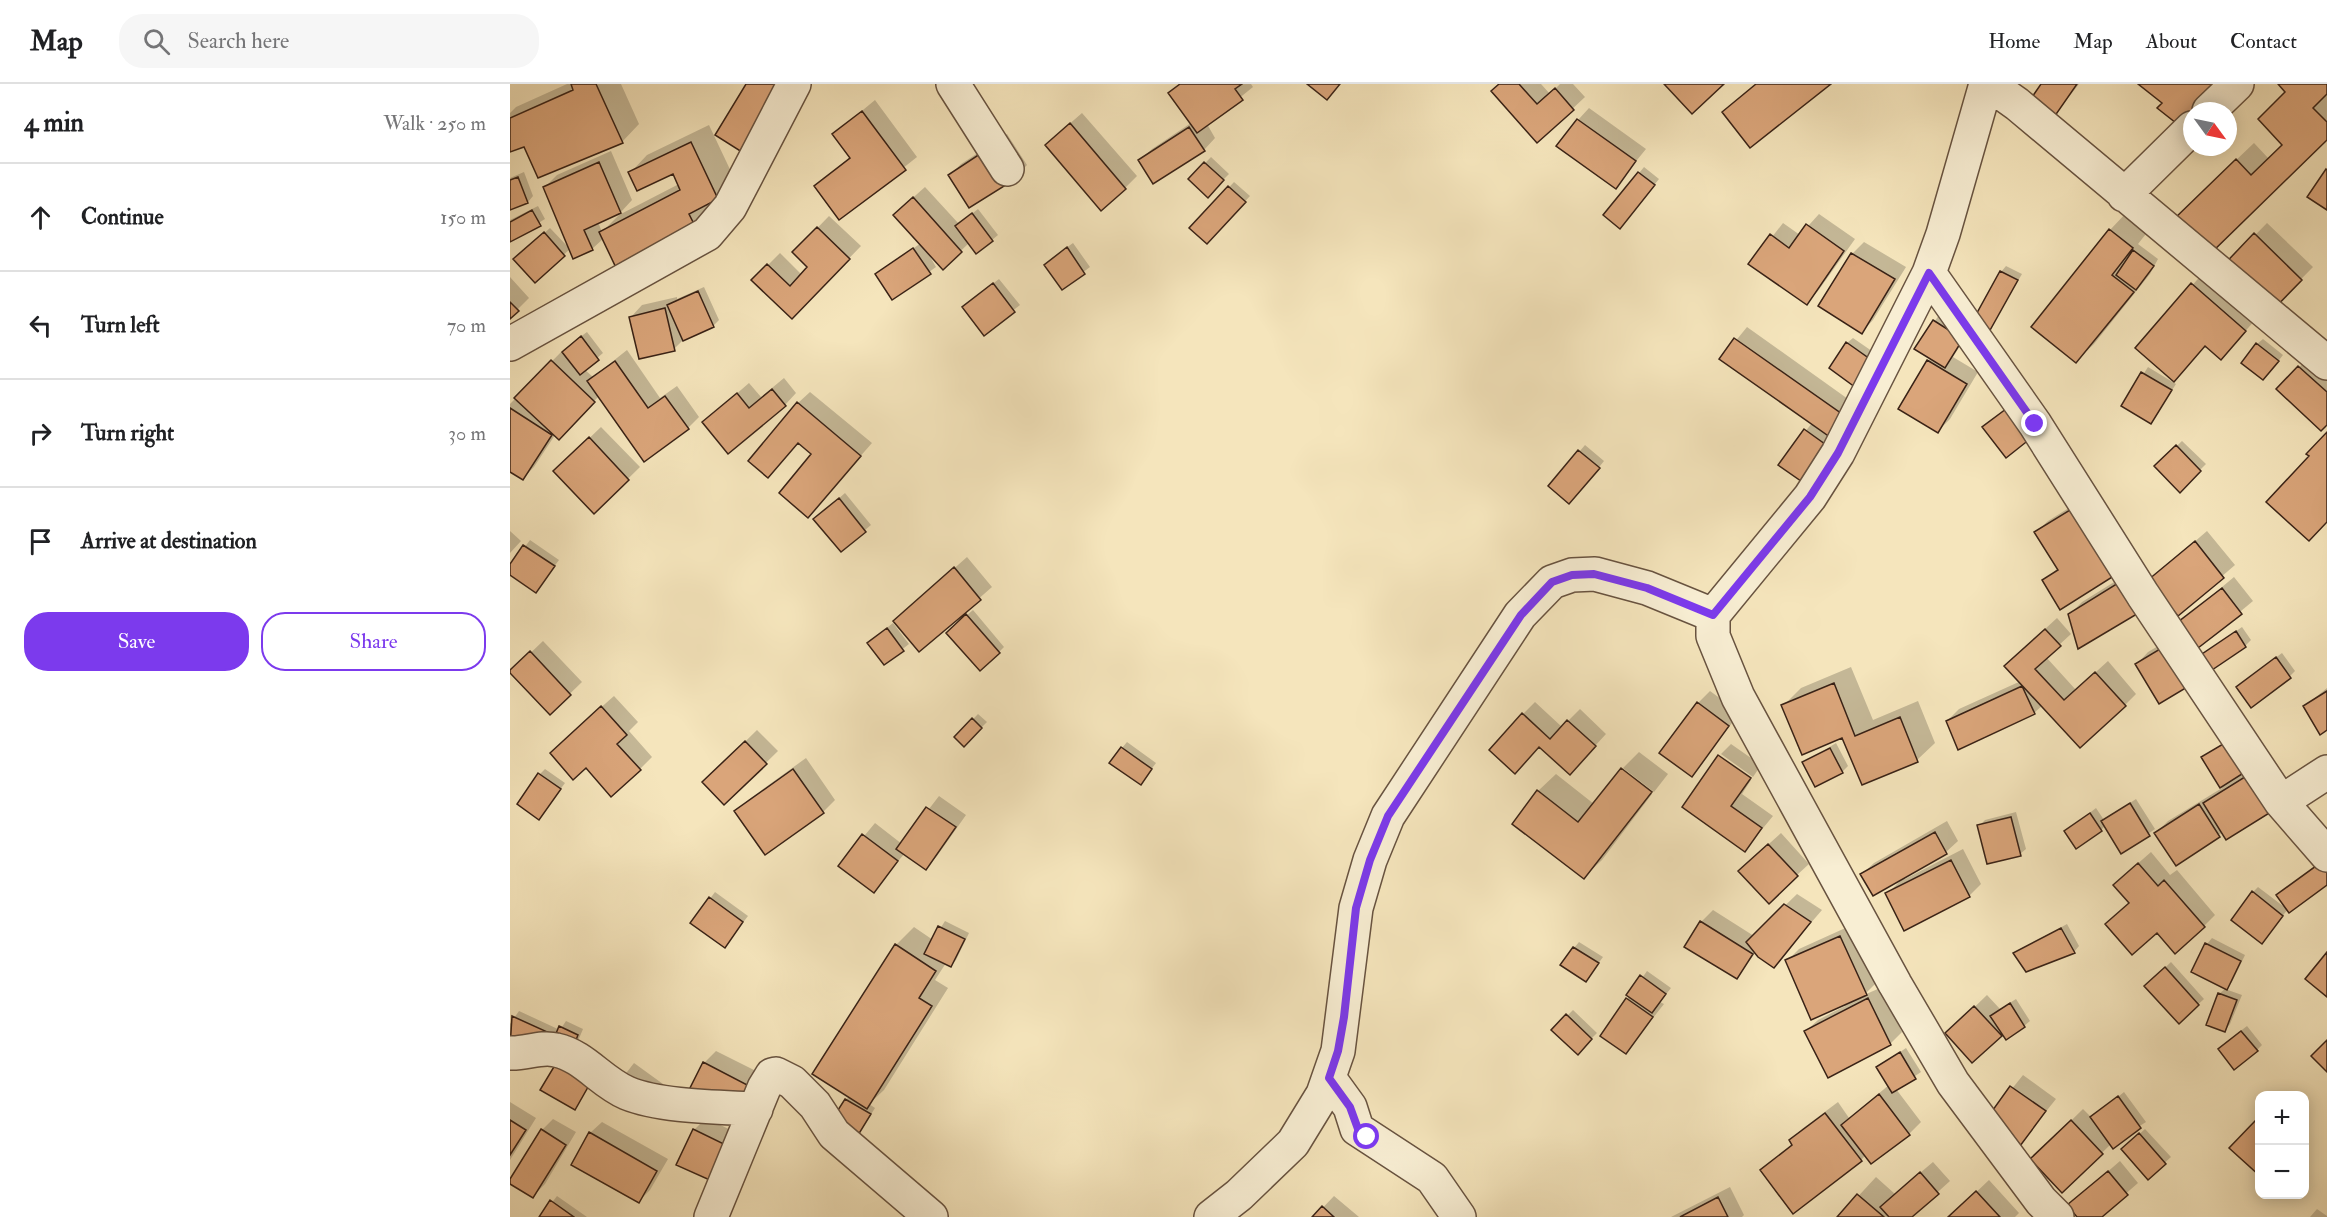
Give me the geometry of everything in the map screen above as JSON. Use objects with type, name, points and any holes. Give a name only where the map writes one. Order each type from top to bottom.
[{"type":"street","points":[[510,344],[707,234],[730,207],[794,84]]},
{"type":"street","points":[[953,84],[1007,169]]},
{"type":"street","points":[[2040,1212],[1953,1083],[1895,984],[1738,697],[1713,636],[1713,615],[1810,497],[1838,453],[1929,273],[1943,234],[1987,84],[2034,119],[2327,363]]},
{"type":"street","points":[[2218,102],[2237,84]]},
{"type":"street","points":[[2124,195],[2183,137]]},
{"type":"street","points":[[1929,273],[2035,424],[2143,595],[2281,802],[2327,855]]},
{"type":"street","points":[[1211,1217],[1239,1195],[1293,1143],[1323,1094],[1342,1028],[1356,908],[1370,860],[1388,816],[1521,615],[1552,582],[1572,575],[1594,574],[1647,588],[1713,615]]},
{"type":"street","points":[[2281,802],[2327,772]]},
{"type":"street","points":[[510,1053],[553,1049],[569,1053],[604,1081],[628,1094],[674,1103],[756,1109]]},
{"type":"street","points":[[711,1217],[771,1075],[776,1074],[787,1078],[814,1105],[834,1134],[932,1217]]},
{"type":"street","points":[[1329,1078],[1350,1107],[1358,1129],[1432,1178],[1459,1217]]},
{"type":"building","points":[[571,84],[596,84],[623,143],[538,178],[524,147],[510,152],[510,118],[573,90]]},
{"type":"building","points":[[746,84],[788,84],[745,154],[715,135]]},
{"type":"building","points":[[1180,84],[1242,84],[1235,89],[1243,100],[1197,133],[1168,93]]},
{"type":"building","points":[[1307,84],[1340,84],[1327,100]]},
{"type":"building","points":[[1499,84],[1519,84],[1537,104],[1555,88],[1574,110],[1537,143],[1491,91]]},
{"type":"building","points":[[1664,84],[1724,84],[1692,114]]},
{"type":"building","points":[[1756,84],[1831,84],[1750,148],[1722,112]]},
{"type":"building","points":[[2041,84],[2077,84],[2050,123],[2026,106]]},
{"type":"building","points":[[2138,84],[2247,84],[2221,102],[2183,102],[2183,128],[2157,108],[2162,103]]},
{"type":"building","points":[[2278,84],[2327,84],[2327,94],[2313,108],[2327,122],[2327,140],[2207,257],[2172,221],[2236,159],[2251,175],[2282,145],[2258,119],[2285,92]]},
{"type":"building","points":[[862,111],[906,170],[839,220],[814,186],[850,158],[832,134]]},
{"type":"building","points":[[1577,119],[1636,161],[1616,189],[1556,146]]},
{"type":"building","points":[[1070,123],[1126,189],[1101,211],[1045,145]]},
{"type":"building","points":[[1189,127],[1205,151],[1153,184],[1138,160]]},
{"type":"building","points":[[691,142],[718,199],[689,214],[700,236],[619,274],[599,232],[680,190],[673,174],[637,191],[628,172]]},
{"type":"building","points":[[995,144],[1017,178],[969,208],[948,175]]},
{"type":"building","points":[[599,162],[621,213],[584,230],[593,250],[573,259],[543,187]]},
{"type":"building","points":[[1204,162],[1224,180],[1208,198],[1188,179]]},
{"type":"building","points":[[2327,170],[2327,210],[2307,197]]},
{"type":"building","points":[[1638,172],[1655,185],[1620,229],[1603,215]]},
{"type":"building","points":[[518,177],[528,203],[510,210],[510,180]]},
{"type":"building","points":[[1228,186],[1246,202],[1207,244],[1189,228]]},
{"type":"building","points":[[913,197],[962,252],[943,270],[893,215]]},
{"type":"building","points":[[532,210],[541,226],[510,242],[510,222]]},
{"type":"building","points":[[972,213],[993,241],[976,254],[955,226]]},
{"type":"building","points":[[1806,224],[1844,251],[1807,305],[1748,264],[1770,234],[1789,248]]},
{"type":"building","points":[[817,227],[850,259],[792,319],[751,280],[767,264],[790,286],[807,267],[792,252]]},
{"type":"building","points":[[2109,229],[2133,248],[2112,275],[2134,292],[2076,363],[2031,327]]},
{"type":"building","points":[[544,232],[565,256],[535,283],[513,259]]},
{"type":"building","points":[[2254,233],[2302,280],[2264,319],[2216,273]]},
{"type":"building","points":[[1067,247],[1085,274],[1062,290],[1044,265]]},
{"type":"building","points":[[913,248],[931,274],[892,300],[875,274]]},
{"type":"building","points":[[2133,250],[2154,266],[2136,290],[2116,275]]},
{"type":"building","points":[[1851,253],[1895,279],[1862,334],[1818,306]]},
{"type":"building","points":[[2000,271],[2018,280],[1989,332],[1972,322]]},
{"type":"building","points":[[993,283],[1015,312],[984,336],[962,307]]},
{"type":"building","points":[[2191,283],[2246,331],[2221,360],[2205,346],[2174,382],[2135,348]]},
{"type":"building","points":[[698,291],[714,327],[683,341],[667,305]]},
{"type":"building","points":[[510,302],[519,311],[510,319]]},
{"type":"building","points":[[665,308],[675,351],[639,359],[629,317]]},
{"type":"building","points":[[1933,320],[1963,339],[1945,368],[1914,349]]},
{"type":"building","points":[[581,336],[599,360],[580,375],[562,352]]},
{"type":"building","points":[[1734,338],[1852,421],[1837,442],[1719,359]]},
{"type":"building","points":[[1846,342],[1877,364],[1859,390],[1829,368]]},
{"type":"building","points":[[2256,343],[2279,361],[2263,380],[2241,363]]},
{"type":"building","points":[[551,360],[595,402],[559,440],[514,398]]},
{"type":"building","points":[[1927,360],[1967,384],[1938,433],[1898,409]]},
{"type":"building","points":[[615,361],[648,408],[665,396],[689,429],[644,462],[587,381]]},
{"type":"building","points":[[2298,366],[2327,392],[2327,425],[2321,431],[2276,389]]},
{"type":"building","points":[[2141,372],[2172,390],[2151,424],[2121,406]]},
{"type":"building","points":[[772,389],[786,406],[728,454],[702,422],[737,393],[749,408]]},
{"type":"building","points":[[797,402],[861,456],[808,518],[779,493],[811,454],[798,443],[768,478],[748,461]]},
{"type":"building","points":[[510,408],[552,435],[523,480],[510,472]]},
{"type":"building","points":[[2006,409],[2030,439],[2006,458],[1982,427]]},
{"type":"building","points":[[1804,429],[1836,452],[1811,488],[1778,465]]},
{"type":"building","points":[[2327,432],[2327,522],[2309,541],[2266,502],[2309,456],[2306,454]]},
{"type":"building","points":[[589,437],[629,480],[594,514],[553,471]]},
{"type":"building","points":[[2176,445],[2201,471],[2180,493],[2154,466]]},
{"type":"building","points":[[1578,450],[1600,468],[1569,504],[1548,486]]},
{"type":"building","points":[[839,498],[866,532],[841,552],[813,519]]},
{"type":"building","points":[[2075,507],[2117,574],[2060,610],[2042,580],[2058,570],[2034,532]]},
{"type":"building","points":[[2195,541],[2224,578],[2178,616],[2148,580]]},
{"type":"building","points":[[523,545],[555,566],[536,593],[510,575],[510,564]]},
{"type":"building","points":[[954,567],[981,600],[919,652],[893,621]]},
{"type":"building","points":[[2123,580],[2142,611],[2078,649],[2068,614]]},
{"type":"building","points":[[2222,588],[2242,614],[2198,648],[2178,622]]},
{"type":"building","points":[[966,614],[1000,653],[980,671],[946,633]]},
{"type":"building","points":[[887,628],[904,651],[884,665],[867,643]]},
{"type":"building","points":[[2045,629],[2061,646],[2035,669],[2064,700],[2095,672],[2126,706],[2080,748],[2004,666]]},
{"type":"building","points":[[2236,631],[2246,647],[2212,670],[2202,654]]},
{"type":"building","points":[[2165,646],[2189,686],[2159,704],[2135,664]]},
{"type":"building","points":[[530,651],[571,695],[550,715],[510,673],[510,670]]},
{"type":"building","points":[[2276,657],[2291,678],[2251,708],[2236,687]]},
{"type":"building","points":[[1834,683],[1855,736],[1900,717],[1918,762],[1862,785],[1842,738],[1802,755],[1781,705]]},
{"type":"building","points":[[2022,686],[2035,714],[1958,750],[1946,721]]},
{"type":"building","points":[[2327,691],[2327,730],[2320,735],[2303,706]]},
{"type":"building","points":[[1697,702],[1729,726],[1692,777],[1659,753]]},
{"type":"building","points":[[601,706],[627,735],[617,744],[641,770],[611,797],[586,768],[573,780],[550,753]]},
{"type":"building","points":[[1522,713],[1550,739],[1567,720],[1596,746],[1570,775],[1539,747],[1515,774],[1489,750]]},
{"type":"building","points":[[972,718],[982,728],[964,747],[954,737]]},
{"type":"building","points":[[2235,737],[2253,767],[2220,788],[2201,757]]},
{"type":"building","points":[[745,741],[767,764],[724,805],[702,782]]},
{"type":"building","points":[[1121,747],[1152,769],[1141,785],[1109,763]]},
{"type":"building","points":[[1830,748],[1843,773],[1815,787],[1802,762]]},
{"type":"building","points":[[1718,755],[1751,778],[1731,806],[1762,828],[1745,852],[1682,807]]},
{"type":"building","points":[[1621,768],[1652,792],[1584,879],[1512,824],[1537,790],[1578,822]]},
{"type":"building","points":[[793,769],[824,813],[765,855],[734,811]]},
{"type":"building","points":[[2256,770],[2279,807],[2226,840],[2203,803]]},
{"type":"building","points":[[538,773],[561,789],[539,820],[517,804]]},
{"type":"building","points":[[2130,803],[2150,836],[2121,854],[2101,821]]},
{"type":"building","points":[[2199,804],[2220,837],[2176,866],[2154,833]]},
{"type":"building","points":[[926,807],[956,827],[926,870],[896,849]]},
{"type":"building","points":[[2090,813],[2102,831],[2076,849],[2064,831]]},
{"type":"building","points":[[2011,817],[2021,856],[1987,864],[1977,825]]},
{"type":"building","points":[[1935,832],[1947,854],[1873,896],[1860,874]]},
{"type":"building","points":[[862,834],[898,861],[874,893],[838,866]]},
{"type":"building","points":[[1768,844],[1798,876],[1769,904],[1738,871]]},
{"type":"building","points":[[2327,858],[2327,885],[2289,913],[2276,895]]},
{"type":"building","points":[[1951,860],[1970,897],[1904,931],[1885,893]]},
{"type":"building","points":[[2138,863],[2158,886],[2164,880],[2205,927],[2175,954],[2157,933],[2132,955],[2105,924],[2129,903],[2113,885]]},
{"type":"building","points":[[2252,891],[2283,916],[2262,944],[2231,920]]},
{"type":"building","points":[[709,897],[743,922],[725,948],[690,923]]},
{"type":"building","points":[[1784,904],[1811,922],[1774,968],[1758,957],[1746,942]]},
{"type":"building","points":[[1700,921],[1753,954],[1737,979],[1684,947]]},
{"type":"building","points":[[938,926],[965,939],[951,967],[924,954]]},
{"type":"building","points":[[2061,928],[2075,953],[2026,972],[2013,953]]},
{"type":"building","points":[[1840,936],[1867,995],[1811,1020],[1785,960]]},
{"type":"building","points":[[2205,943],[2241,961],[2227,990],[2191,972]]},
{"type":"building","points":[[895,944],[936,971],[919,998],[932,1006],[867,1109],[812,1074]]},
{"type":"building","points":[[1573,947],[1599,963],[1586,982],[1560,965]]},
{"type":"building","points":[[2327,952],[2327,997],[2305,979]]},
{"type":"building","points":[[2165,967],[2199,1005],[2179,1024],[2144,986]]},
{"type":"building","points":[[1640,975],[1666,994],[1652,1013],[1626,995]]},
{"type":"building","points":[[2218,993],[2237,1000],[2225,1032],[2206,1025]]},
{"type":"building","points":[[1626,998],[1653,1017],[1626,1054],[1600,1036]]},
{"type":"building","points":[[1868,998],[1891,1045],[1828,1078],[1804,1031]]},
{"type":"building","points":[[2010,1003],[2025,1027],[2006,1040],[1990,1016]]},
{"type":"building","points":[[1974,1006],[2002,1036],[1972,1063],[1945,1033]]},
{"type":"building","points":[[1566,1014],[1592,1039],[1578,1055],[1551,1030]]},
{"type":"building","points":[[512,1016],[554,1035],[510,1048]]},
{"type":"building","points":[[559,1026],[578,1035],[570,1055],[551,1046]]},
{"type":"building","points":[[2241,1031],[2258,1051],[2234,1070],[2218,1049]]},
{"type":"building","points":[[2327,1040],[2327,1072],[2311,1056]]},
{"type":"building","points":[[1900,1052],[1916,1079],[1892,1093],[1876,1067]]},
{"type":"building","points":[[558,1060],[592,1080],[575,1110],[540,1090]]},
{"type":"building","points":[[703,1062],[755,1089],[742,1114],[690,1088]]},
{"type":"building","points":[[2010,1086],[2046,1111],[2020,1146],[1985,1121]]},
{"type":"building","points":[[1879,1094],[1910,1135],[1871,1164],[1841,1125]]},
{"type":"building","points":[[2118,1096],[2141,1128],[2113,1149],[2090,1117]]},
{"type":"building","points":[[845,1099],[871,1114],[852,1145],[826,1129]]},
{"type":"building","points":[[1825,1113],[1862,1161],[1793,1214],[1760,1170],[1792,1145],[1789,1140]]},
{"type":"building","points":[[510,1120],[526,1130],[510,1155]]},
{"type":"building","points":[[2071,1120],[2103,1154],[2062,1193],[2030,1159]]},
{"type":"building","points":[[2255,1121],[2255,1171],[2229,1148]]},
{"type":"building","points":[[541,1129],[566,1145],[533,1198],[510,1184],[510,1179]]},
{"type":"building","points":[[693,1129],[728,1146],[712,1181],[676,1165]]},
{"type":"building","points":[[589,1132],[657,1171],[639,1203],[571,1165]]},
{"type":"building","points":[[2139,1133],[2166,1164],[2148,1180],[2121,1149]]},
{"type":"building","points":[[2108,1171],[2128,1195],[2102,1217],[2077,1217],[2067,1205]]},
{"type":"building","points":[[1920,1172],[1939,1194],[1912,1217],[1889,1217],[1880,1207]]},
{"type":"building","points":[[1976,1191],[2000,1217],[1948,1217]]},
{"type":"building","points":[[1857,1194],[1884,1217],[1837,1217]]},
{"type":"building","points":[[1718,1197],[1728,1217],[1680,1217]]},
{"type":"building","points":[[550,1200],[574,1217],[539,1217]]},
{"type":"building","points":[[1322,1206],[1334,1217],[1312,1217]]},
{"type":"route","points":[[1367,1137],[1358,1129],[1341,1091],[1329,1078],[1338,1051],[1344,1017],[1356,908],[1370,860],[1388,816],[1521,615],[1552,582],[1572,575],[1594,574],[1647,588],[1713,615],[1810,497],[1838,453],[1929,273],[2035,424]]}]
